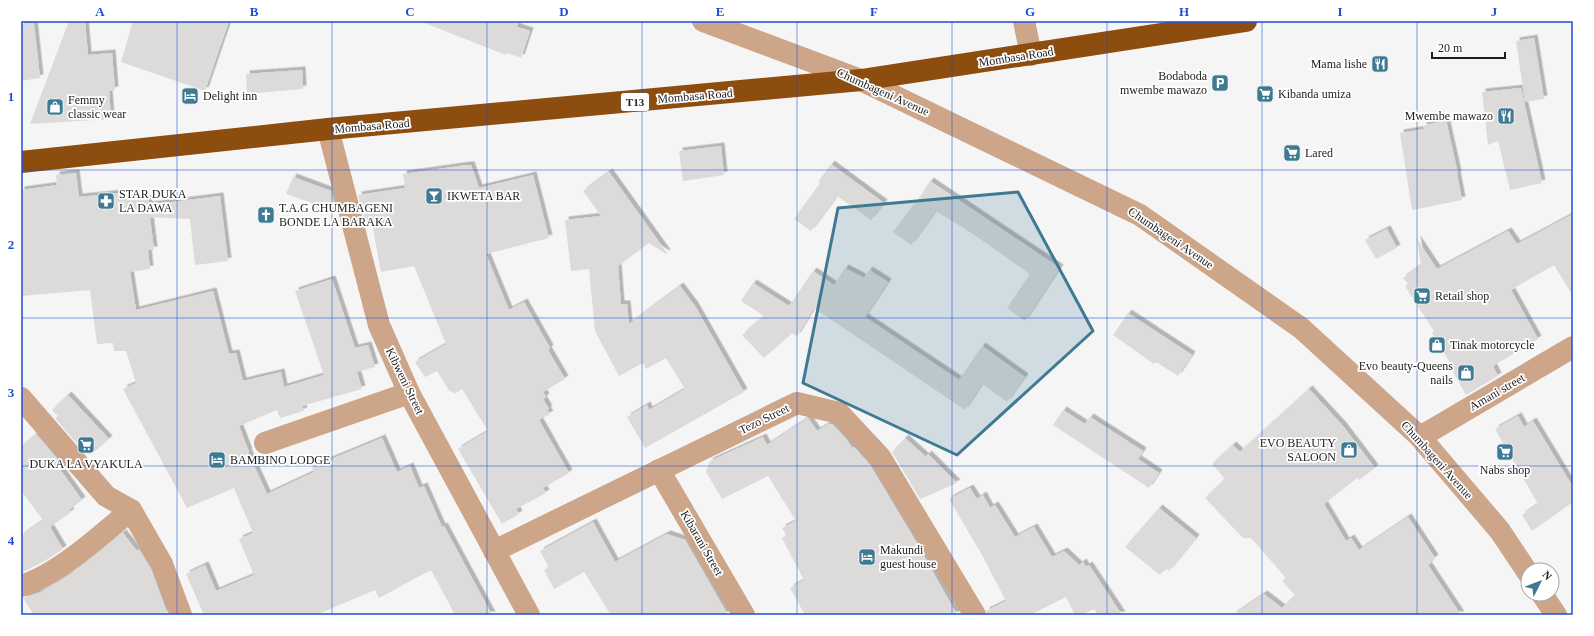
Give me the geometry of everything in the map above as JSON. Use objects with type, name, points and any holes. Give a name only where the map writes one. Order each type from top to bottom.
[{"type":"highway","name":"Mombasa Road","points":[[21,162],[328,129],[861,80],[1246,21]]},
{"type":"street","name":"Chumbageni Avenue","points":[[703,21],[861,80],[1140,215],[1301,328],[1420,437],[1500,531],[1521,562]]},
{"type":"street","points":[[1024,21],[1031,55]]},
{"type":"street","name":"Kibweni Street","points":[[328,129],[379,325],[409,393],[529,615]]},
{"type":"street","name":"Amani street","points":[[1420,437],[1573,348]]},
{"type":"street","points":[[265,443],[409,393]]},
{"type":"street","points":[[21,398],[106,496],[131,510],[162,564],[181,615]]},
{"type":"street","name":"Tezo Street","points":[[494,551],[797,403],[838,413],[880,457],[975,615]]},
{"type":"street","name":"Kibarani Street","points":[[659,470],[744,615]]},
{"type":"street","points":[[21,586],[31,583],[44,576],[73,557],[131,510]]},
{"type":"street","points":[[1547,602],[1556,615]]},
{"type":"highlighted area","points":[[1018,192],[1093,331],[957,455],[803,383],[838,208]]},
{"type":"building","points":[[69,21],[85,21],[88,55],[112,53],[115,90],[109,91],[111,119],[30,124]]},
{"type":"building","points":[[133,21],[229,21],[205,91],[121,62]]},
{"type":"building","points":[[422,21],[519,21],[517,27],[530,31],[521,58],[507,53],[506,55]]},
{"type":"building","points":[[34,23],[40,78],[21,81],[21,24]]},
{"type":"building","points":[[1534,38],[1544,99],[1525,102],[1516,41]]},
{"type":"building","points":[[302,70],[303,89],[247,94],[246,74]]},
{"type":"building","points":[[1521,88],[1542,183],[1510,190],[1498,141],[1488,145],[1482,92]]},
{"type":"building","points":[[1446,120],[1462,200],[1412,210],[1400,133],[1424,129],[1423,126]]},
{"type":"building","points":[[721,146],[724,175],[683,181],[679,151]]},
{"type":"building","points":[[831,164],[884,203],[871,220],[837,196],[811,231],[794,219],[820,183],[818,182]]},
{"type":"building","points":[[471,165],[479,188],[533,175],[549,238],[486,254],[509,310],[524,302],[550,348],[548,350],[565,379],[543,392],[546,397],[543,399],[549,409],[547,410],[550,414],[539,420],[569,473],[543,488],[546,493],[516,509],[519,514],[502,524],[458,449],[488,431],[462,389],[454,394],[452,391],[450,392],[437,371],[425,377],[415,362],[446,344],[414,266],[381,272],[372,223],[365,221],[358,195],[405,188],[403,174]]},
{"type":"building","points":[[609,172],[667,253],[666,254],[649,243],[618,266],[621,304],[627,304],[629,324],[680,286],[695,306],[744,392],[645,448],[627,417],[647,405],[649,410],[685,389],[666,358],[646,369],[643,363],[619,376],[595,331],[589,269],[571,271],[565,220],[601,216],[583,191]]},
{"type":"building","points":[[76,173],[79,197],[121,193],[122,198],[148,199],[149,205],[220,196],[228,261],[195,265],[190,219],[150,217],[154,250],[148,250],[150,269],[130,272],[136,310],[213,291],[229,354],[236,353],[243,381],[281,372],[284,387],[324,375],[295,291],[332,279],[355,348],[368,345],[375,367],[357,372],[362,389],[302,406],[304,411],[280,418],[277,410],[239,426],[248,452],[267,494],[314,472],[312,467],[382,438],[397,472],[410,466],[419,488],[424,486],[442,527],[444,526],[492,615],[455,615],[431,570],[379,598],[375,590],[316,615],[204,615],[186,574],[205,565],[216,591],[254,575],[239,539],[253,533],[234,488],[187,508],[123,389],[136,383],[126,351],[114,351],[113,343],[97,344],[90,290],[21,296],[21,190],[57,185],[56,175]]},
{"type":"building","points":[[293,177],[331,191],[336,211],[286,194]]},
{"type":"building","points":[[930,181],[1060,268],[1025,321],[1007,308],[1030,274],[973,234],[936,211],[911,245],[893,232],[911,208],[912,209]]},
{"type":"building","points":[[1573,214],[1573,296],[1554,265],[1511,290],[1538,339],[1493,366],[1498,376],[1466,395],[1453,372],[1455,371],[1432,333],[1434,331],[1405,286],[1408,284],[1403,278],[1421,265],[1417,239],[1437,269],[1508,231],[1517,244]]},
{"type":"building","points":[[1387,229],[1397,248],[1376,259],[1365,240]]},
{"type":"building","points":[[845,268],[864,278],[869,270],[888,282],[865,317],[959,380],[982,346],[1025,377],[1007,402],[982,384],[965,410],[814,308],[797,336],[792,333],[764,358],[742,335],[764,316],[741,301],[753,283],[789,306],[813,271],[834,285]]},
{"type":"building","points":[[1128,313],[1192,355],[1178,376],[1156,362],[1154,364],[1113,335]]},
{"type":"building","points":[[1309,389],[1343,426],[1375,468],[1359,480],[1357,478],[1324,504],[1346,541],[1351,538],[1359,550],[1408,517],[1435,558],[1428,565],[1461,615],[1233,615],[1264,594],[1282,608],[1295,595],[1282,581],[1286,578],[1251,538],[1243,538],[1205,498],[1225,479],[1212,464],[1233,445],[1240,452]]},
{"type":"building","points":[[68,395],[109,439],[93,453],[83,443],[79,446],[55,418],[58,416],[52,410]]},
{"type":"building","points":[[1063,410],[1085,424],[1090,417],[1143,451],[1138,459],[1159,473],[1149,488],[1053,425]]},
{"type":"building","points":[[1518,416],[1524,427],[1533,421],[1573,487],[1573,502],[1532,531],[1522,515],[1538,504],[1495,429]]},
{"type":"building","points":[[808,418],[817,431],[829,424],[832,424],[847,440],[852,448],[854,447],[870,465],[915,540],[957,615],[805,615],[790,588],[804,580],[782,538],[786,535],[782,528],[796,521],[768,476],[722,499],[706,472],[710,461],[763,437],[767,445]]},
{"type":"building","points":[[36,434],[60,462],[57,465],[82,500],[69,510],[71,512],[50,527],[63,549],[43,562],[21,573],[21,536],[43,520],[21,491],[21,447]]},
{"type":"building","points":[[905,438],[926,457],[928,454],[957,483],[920,499],[892,452]]},
{"type":"building","points":[[970,488],[977,499],[983,495],[990,508],[995,505],[1015,537],[1034,527],[1052,557],[1064,551],[1079,565],[1083,562],[1086,567],[1089,565],[1122,615],[1098,615],[1094,609],[1081,615],[1075,615],[1066,597],[1030,615],[987,615],[986,611],[1006,601],[982,555],[949,499]]},
{"type":"building","points":[[1159,508],[1196,538],[1169,571],[1166,568],[1160,575],[1125,547]]},
{"type":"building","points":[[593,522],[615,562],[667,534],[685,540],[728,615],[611,615],[584,572],[554,589],[544,570],[549,567],[540,551]]},
{"type":"building","points":[[123,533],[137,551],[139,549],[151,569],[168,615],[34,615],[23,598],[41,592],[71,574]]},
{"type":"place","name":"Mama lishe","points":[[1380,64]]},
{"type":"place","name":"Bodaboda mwembe mawazo","points":[[1220,83]]},
{"type":"place","name":"Kibanda umiza","points":[[1265,94]]},
{"type":"place","name":"Delight inn","points":[[190,96]]},
{"type":"place","name":"Femmy classic wear","points":[[55,107]]},
{"type":"place","name":"Mwembe mawazo","points":[[1506,116]]},
{"type":"place","name":"Lared","points":[[1292,153]]},
{"type":"place","name":"IKWETA BAR","points":[[434,196]]},
{"type":"place","name":"STAR DUKA LA DAWA","points":[[106,201]]},
{"type":"place","name":"T.A.G CHUMBAGENI BONDE LA BARAKA","points":[[266,215]]},
{"type":"place","name":"Retail shop","points":[[1422,296]]},
{"type":"place","name":"Tinak motorcycle","points":[[1437,345]]},
{"type":"place","name":"Evo beauty-Queens nails","points":[[1466,373]]},
{"type":"place","name":"DUKA LA VYAKULA","points":[[86,445]]},
{"type":"place","name":"EVO BEAUTY SALOON","points":[[1349,450]]},
{"type":"place","name":"Nabs shop","points":[[1505,452]]},
{"type":"place","name":"BAMBINO LODGE","points":[[217,460]]},
{"type":"place","name":"Makundi guest house","points":[[867,557]]}]
